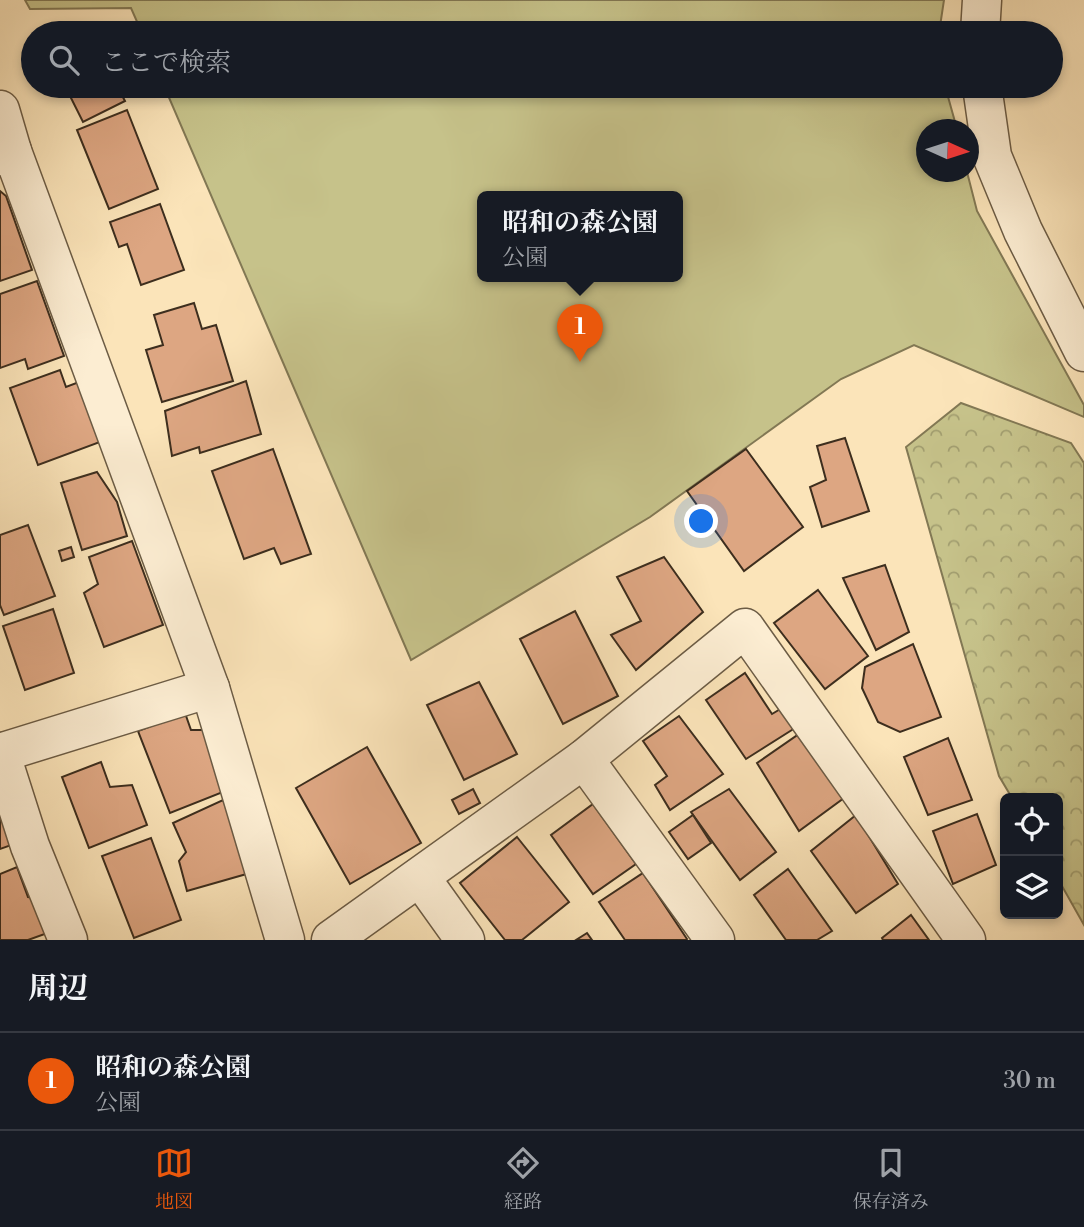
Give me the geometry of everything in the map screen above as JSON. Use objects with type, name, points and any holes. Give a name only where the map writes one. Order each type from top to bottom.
[{"type":"street","points":[[981,21],[982,0]]},
{"type":"street","points":[[984,98],[992,156],[1023,230],[1084,352]]},
{"type":"street","points":[[0,110],[6,154],[209,688],[285,940]]},
{"type":"street","points":[[331,940],[584,760],[745,628],[966,940]]},
{"type":"street","points":[[68,940],[30,846],[0,753],[209,688]]},
{"type":"street","points":[[584,760],[715,940]]},
{"type":"street","points":[[420,877],[465,940]]},
{"type":"green space","points":[[25,0],[944,0],[941,21],[137,21],[131,8],[30,9]]},
{"type":"green space","points":[[169,98],[948,98],[954,119],[916,119],[916,182],[970,182],[977,211],[1084,405],[1084,417],[914,345],[841,379],[650,517],[411,660]]},
{"type":"green space","points":[[961,403],[1071,443],[1084,463],[1084,925],[1063,888],[1063,793],[1009,793],[999,776],[906,447]]},
{"type":"building","points":[[71,98],[123,98],[125,101],[83,122]]},
{"type":"building","points":[[127,110],[158,189],[109,209],[77,130]]},
{"type":"building","points":[[0,191],[6,196],[32,270],[0,281]]},
{"type":"building","points":[[160,204],[184,270],[141,285],[127,244],[119,247],[110,222]]},
{"type":"building","points":[[37,281],[64,356],[28,369],[25,359],[0,368],[0,294]]},
{"type":"building","points":[[194,303],[202,329],[216,325],[233,381],[162,402],[146,350],[163,345],[154,315]]},
{"type":"building","points":[[60,370],[66,387],[79,382],[100,442],[38,465],[10,388]]},
{"type":"building","points":[[246,381],[261,434],[200,453],[199,447],[172,456],[165,411]]},
{"type":"building","points":[[845,438],[869,511],[822,527],[810,487],[826,480],[817,446]]},
{"type":"building","points":[[273,449],[311,554],[281,564],[274,548],[244,559],[212,471]]},
{"type":"building","points":[[746,449],[803,527],[744,571],[687,491]]},
{"type":"building","points":[[97,472],[117,502],[127,536],[82,550],[61,483]]},
{"type":"building","points":[[28,525],[55,596],[4,615],[0,605],[0,535]]},
{"type":"building","points":[[132,541],[163,625],[104,647],[84,593],[98,584],[89,557]]},
{"type":"building","points":[[71,547],[74,557],[62,561],[59,551]]},
{"type":"building","points":[[664,557],[703,612],[636,670],[611,635],[641,621],[617,577]]},
{"type":"building","points":[[885,565],[909,632],[876,650],[843,578]]},
{"type":"building","points":[[818,590],[868,656],[825,689],[774,623]]},
{"type":"building","points":[[53,609],[74,673],[25,690],[3,626]]},
{"type":"building","points":[[575,611],[618,696],[563,724],[520,639]]},
{"type":"building","points":[[913,644],[941,717],[900,732],[878,722],[862,688],[865,667]]},
{"type":"building","points":[[745,673],[772,714],[782,708],[795,728],[746,759],[706,700]]},
{"type":"building","points":[[479,682],[517,754],[464,780],[427,705]]},
{"type":"building","points":[[185,713],[191,730],[205,730],[228,790],[170,813],[138,731]]},
{"type":"building","points":[[679,716],[723,774],[670,810],[655,785],[667,776],[643,741]]},
{"type":"building","points":[[799,734],[844,798],[799,831],[757,763]]},
{"type":"building","points":[[948,738],[972,800],[928,815],[904,757]]},
{"type":"building","points":[[367,747],[421,843],[350,884],[296,788]]},
{"type":"building","points":[[101,762],[110,787],[132,785],[147,825],[89,848],[62,777]]},
{"type":"building","points":[[0,781],[20,842],[0,849]]},
{"type":"building","points":[[473,789],[480,803],[459,814],[452,800]]},
{"type":"building","points":[[729,789],[776,852],[740,880],[691,812]]},
{"type":"building","points":[[223,800],[238,832],[250,873],[187,891],[179,861],[186,852],[173,823]]},
{"type":"building","points":[[593,804],[636,864],[593,894],[551,835]]},
{"type":"building","points":[[977,814],[996,865],[953,884],[933,831]]},
{"type":"building","points":[[693,815],[711,843],[688,859],[669,832]]},
{"type":"building","points":[[856,815],[898,884],[856,913],[811,851]]},
{"type":"building","points":[[517,837],[569,902],[522,940],[505,940],[460,883]]},
{"type":"building","points":[[151,838],[181,920],[134,938],[102,856]]},
{"type":"building","points":[[17,867],[28,897],[44,899],[56,930],[28,940],[0,940],[0,874]]},
{"type":"building","points":[[788,869],[832,931],[817,940],[786,940],[754,895]]},
{"type":"building","points":[[643,873],[686,940],[625,940],[599,902]]},
{"type":"building","points":[[911,915],[929,940],[883,940],[882,938]]},
{"type":"building","points":[[587,933],[592,940],[576,940]]},
{"type":"place","name":"昭和の森公園","points":[[580,362]]}]
